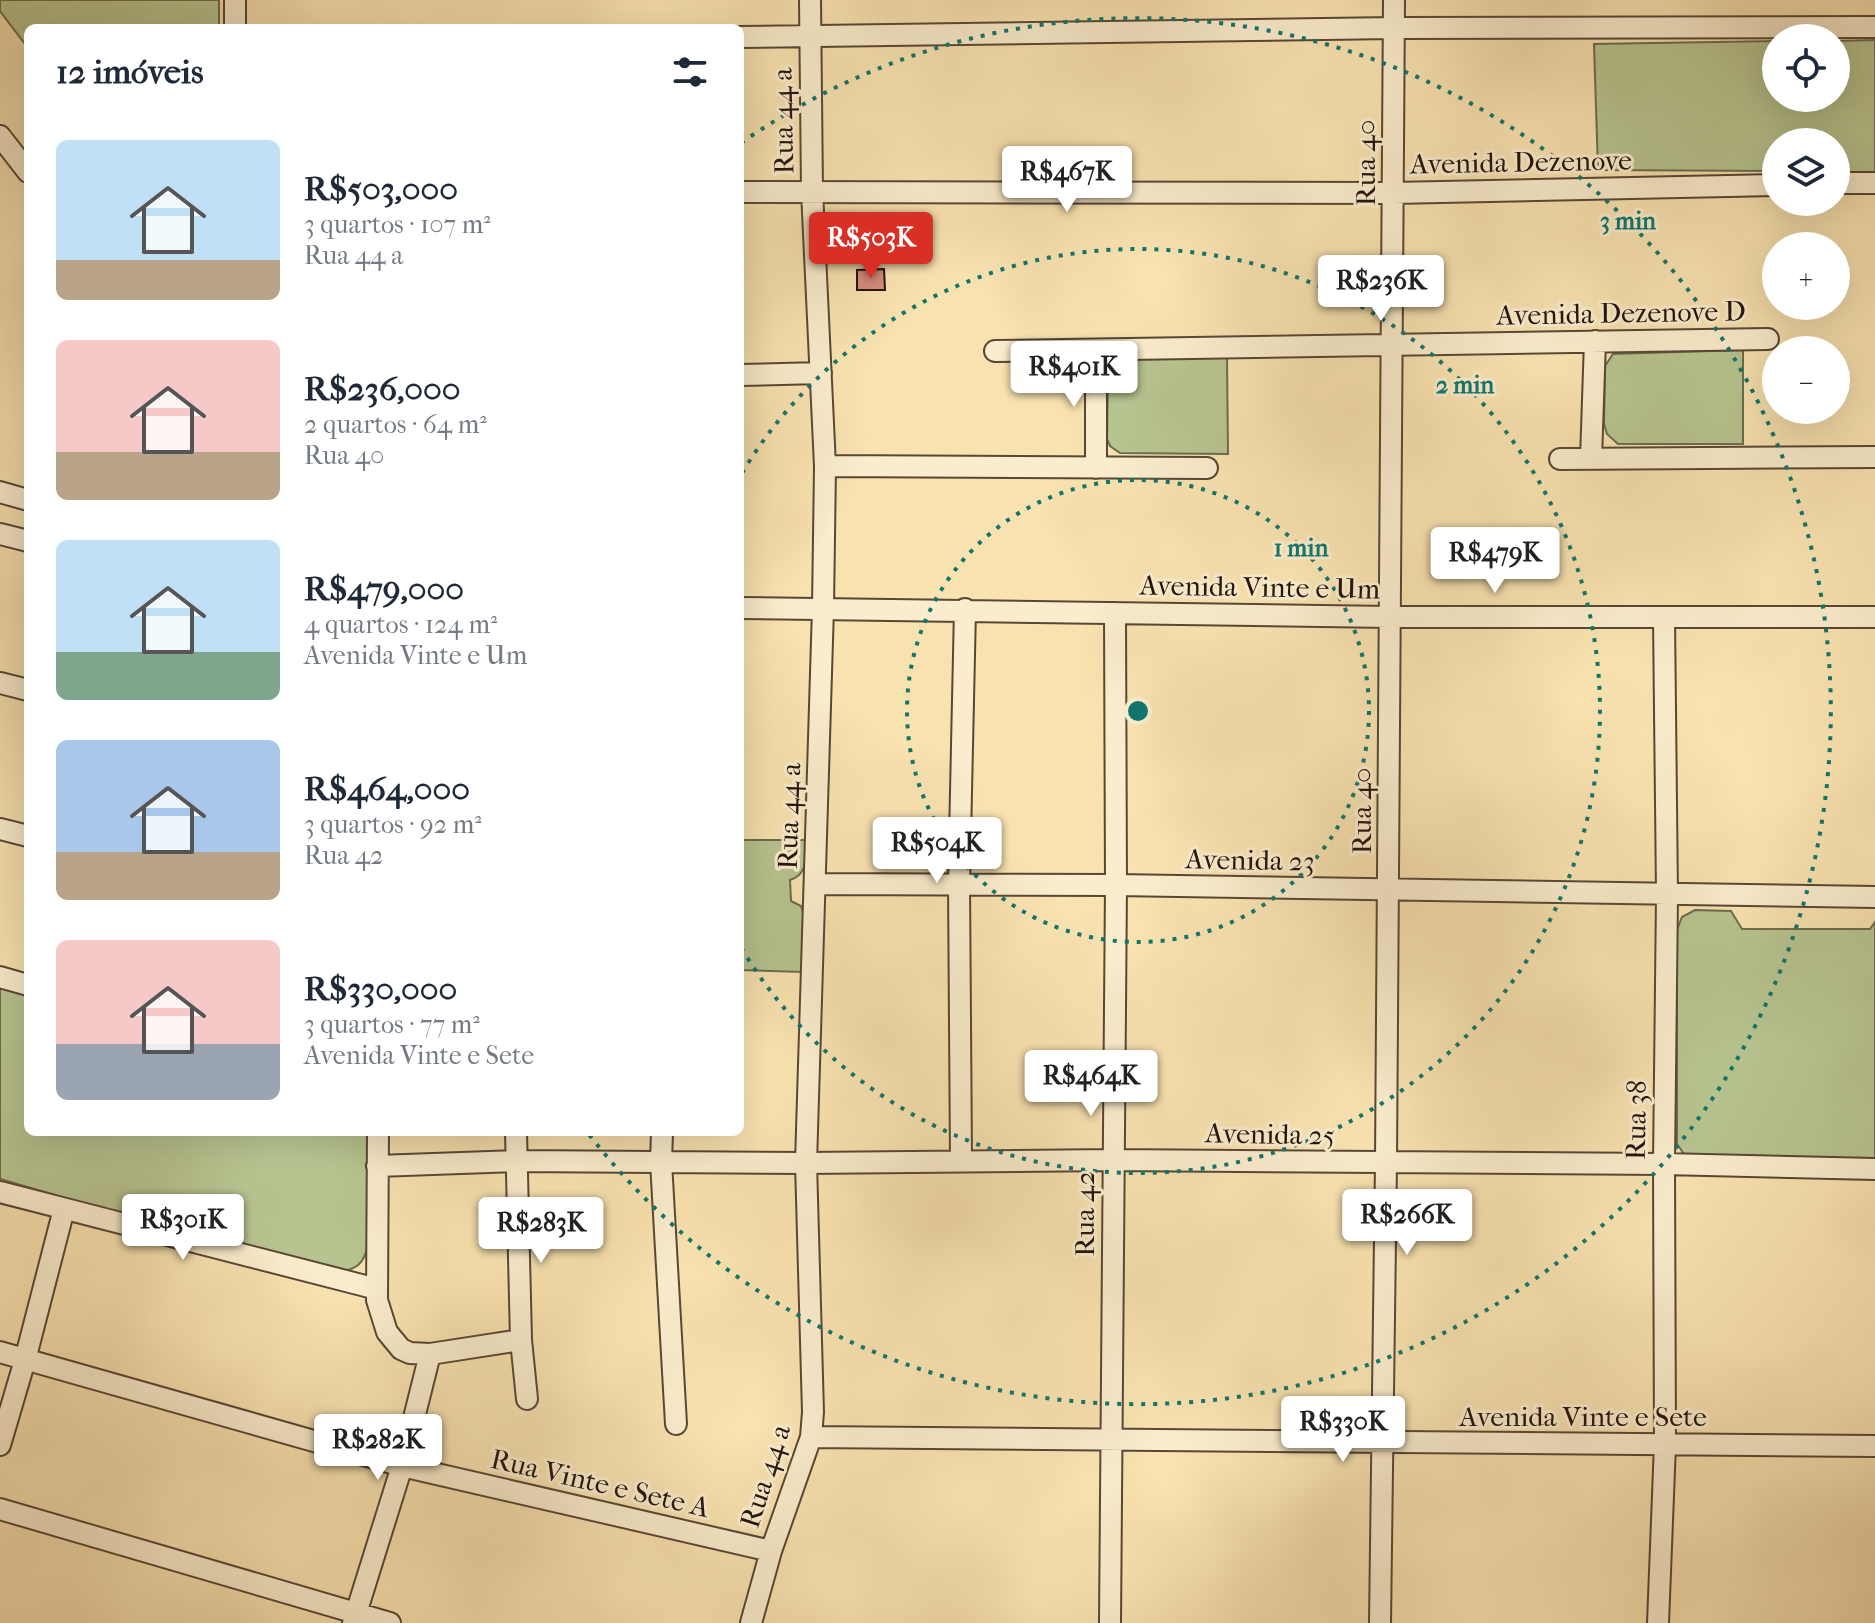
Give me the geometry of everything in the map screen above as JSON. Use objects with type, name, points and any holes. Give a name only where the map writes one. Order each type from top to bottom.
[{"type":"street","points":[[235,0],[235,24]]},
{"type":"street","name":"Rua 44 a","points":[[751,1623],[771,1551],[811,1437],[813,1412],[806,1163],[825,466],[812,191],[810,0]]},
{"type":"street","name":"Rua 40","points":[[1380,1623],[1389,891],[1394,0]]},
{"type":"street","points":[[744,37],[1394,28],[1875,27]]},
{"type":"street","points":[[1,144],[24,168]]},
{"type":"street","points":[[1850,183],[1875,183]]},
{"type":"street","name":"Avenida Dezenove","points":[[744,192],[1393,193],[1762,185]]},
{"type":"street","name":"Avenida Dezenove D","points":[[995,351],[1762,339]]},
{"type":"street","points":[[1591,459],[1595,341]]},
{"type":"street","points":[[1096,350],[1096,468]]},
{"type":"street","points":[[744,375],[821,373]]},
{"type":"street","points":[[1560,459],[1875,457]]},
{"type":"street","points":[[825,466],[1207,468]]},
{"type":"street","points":[[0,492],[24,499]]},
{"type":"street","points":[[0,534],[24,540]]},
{"type":"street","name":"Avenida Vinte e Um","points":[[744,608],[1390,617],[1875,617]]},
{"type":"street","points":[[961,1161],[959,883],[965,609]]},
{"type":"street","name":"Rua 42","points":[[1110,1623],[1115,613]]},
{"type":"street","name":"Rua 38","points":[[1658,1623],[1665,1444],[1667,895],[1664,617]]},
{"type":"street","points":[[0,683],[24,689]]},
{"type":"street","points":[[0,829],[24,835]]},
{"type":"street","name":"Avenida 23","points":[[815,884],[959,883],[1875,897]]},
{"type":"street","points":[[0,977],[24,984]]},
{"type":"street","points":[[378,1136],[377,1289],[379,1312],[393,1341],[410,1353],[430,1354],[521,1340]]},
{"type":"street","points":[[516,1136],[521,1340],[527,1399]]},
{"type":"street","points":[[662,1136],[676,1424]]},
{"type":"street","name":"Avenida 25","points":[[377,1166],[515,1161],[806,1163],[1112,1160],[1664,1164],[1875,1169]]},
{"type":"street","points":[[0,1192],[377,1289]]},
{"type":"street","points":[[0,1445],[64,1209]]},
{"type":"street","name":"Rua Vinte e Sete A","points":[[0,1352],[402,1466],[771,1551]]},
{"type":"street","points":[[355,1619],[402,1466],[430,1354]]},
{"type":"street","name":"Avenida Vinte e Sete","points":[[811,1437],[1875,1446]]},
{"type":"street","points":[[0,1509],[355,1619],[390,1623]]},
{"type":"green space","points":[[0,0],[219,0],[219,24],[24,24],[24,43],[0,11]]},
{"type":"green space","points":[[1875,40],[1875,172],[1850,172],[1850,128],[1762,128],[1762,171],[1598,170],[1594,44],[1762,41],[1762,112],[1850,112],[1850,41]]},
{"type":"green space","points":[[1743,350],[1743,444],[1618,444],[1607,434],[1604,424],[1605,366],[1613,354]]},
{"type":"green space","points":[[1227,356],[1228,454],[1120,453],[1110,446],[1107,439],[1108,368],[1113,361],[1120,358]]},
{"type":"green space","points":[[744,840],[805,840],[803,869],[790,880],[791,901],[801,906],[804,915],[803,972],[744,970]]},
{"type":"green space","points":[[1695,910],[1731,911],[1742,929],[1870,929],[1875,922],[1875,1160],[1686,1157],[1677,1144],[1677,930],[1682,917]]},
{"type":"green space","points":[[0,984],[24,991],[24,1136],[369,1136],[367,1248],[356,1267],[343,1271],[217,1242],[0,1179]]},
{"type":"building","points":[[884,269],[885,290],[857,290],[857,270]]}]
